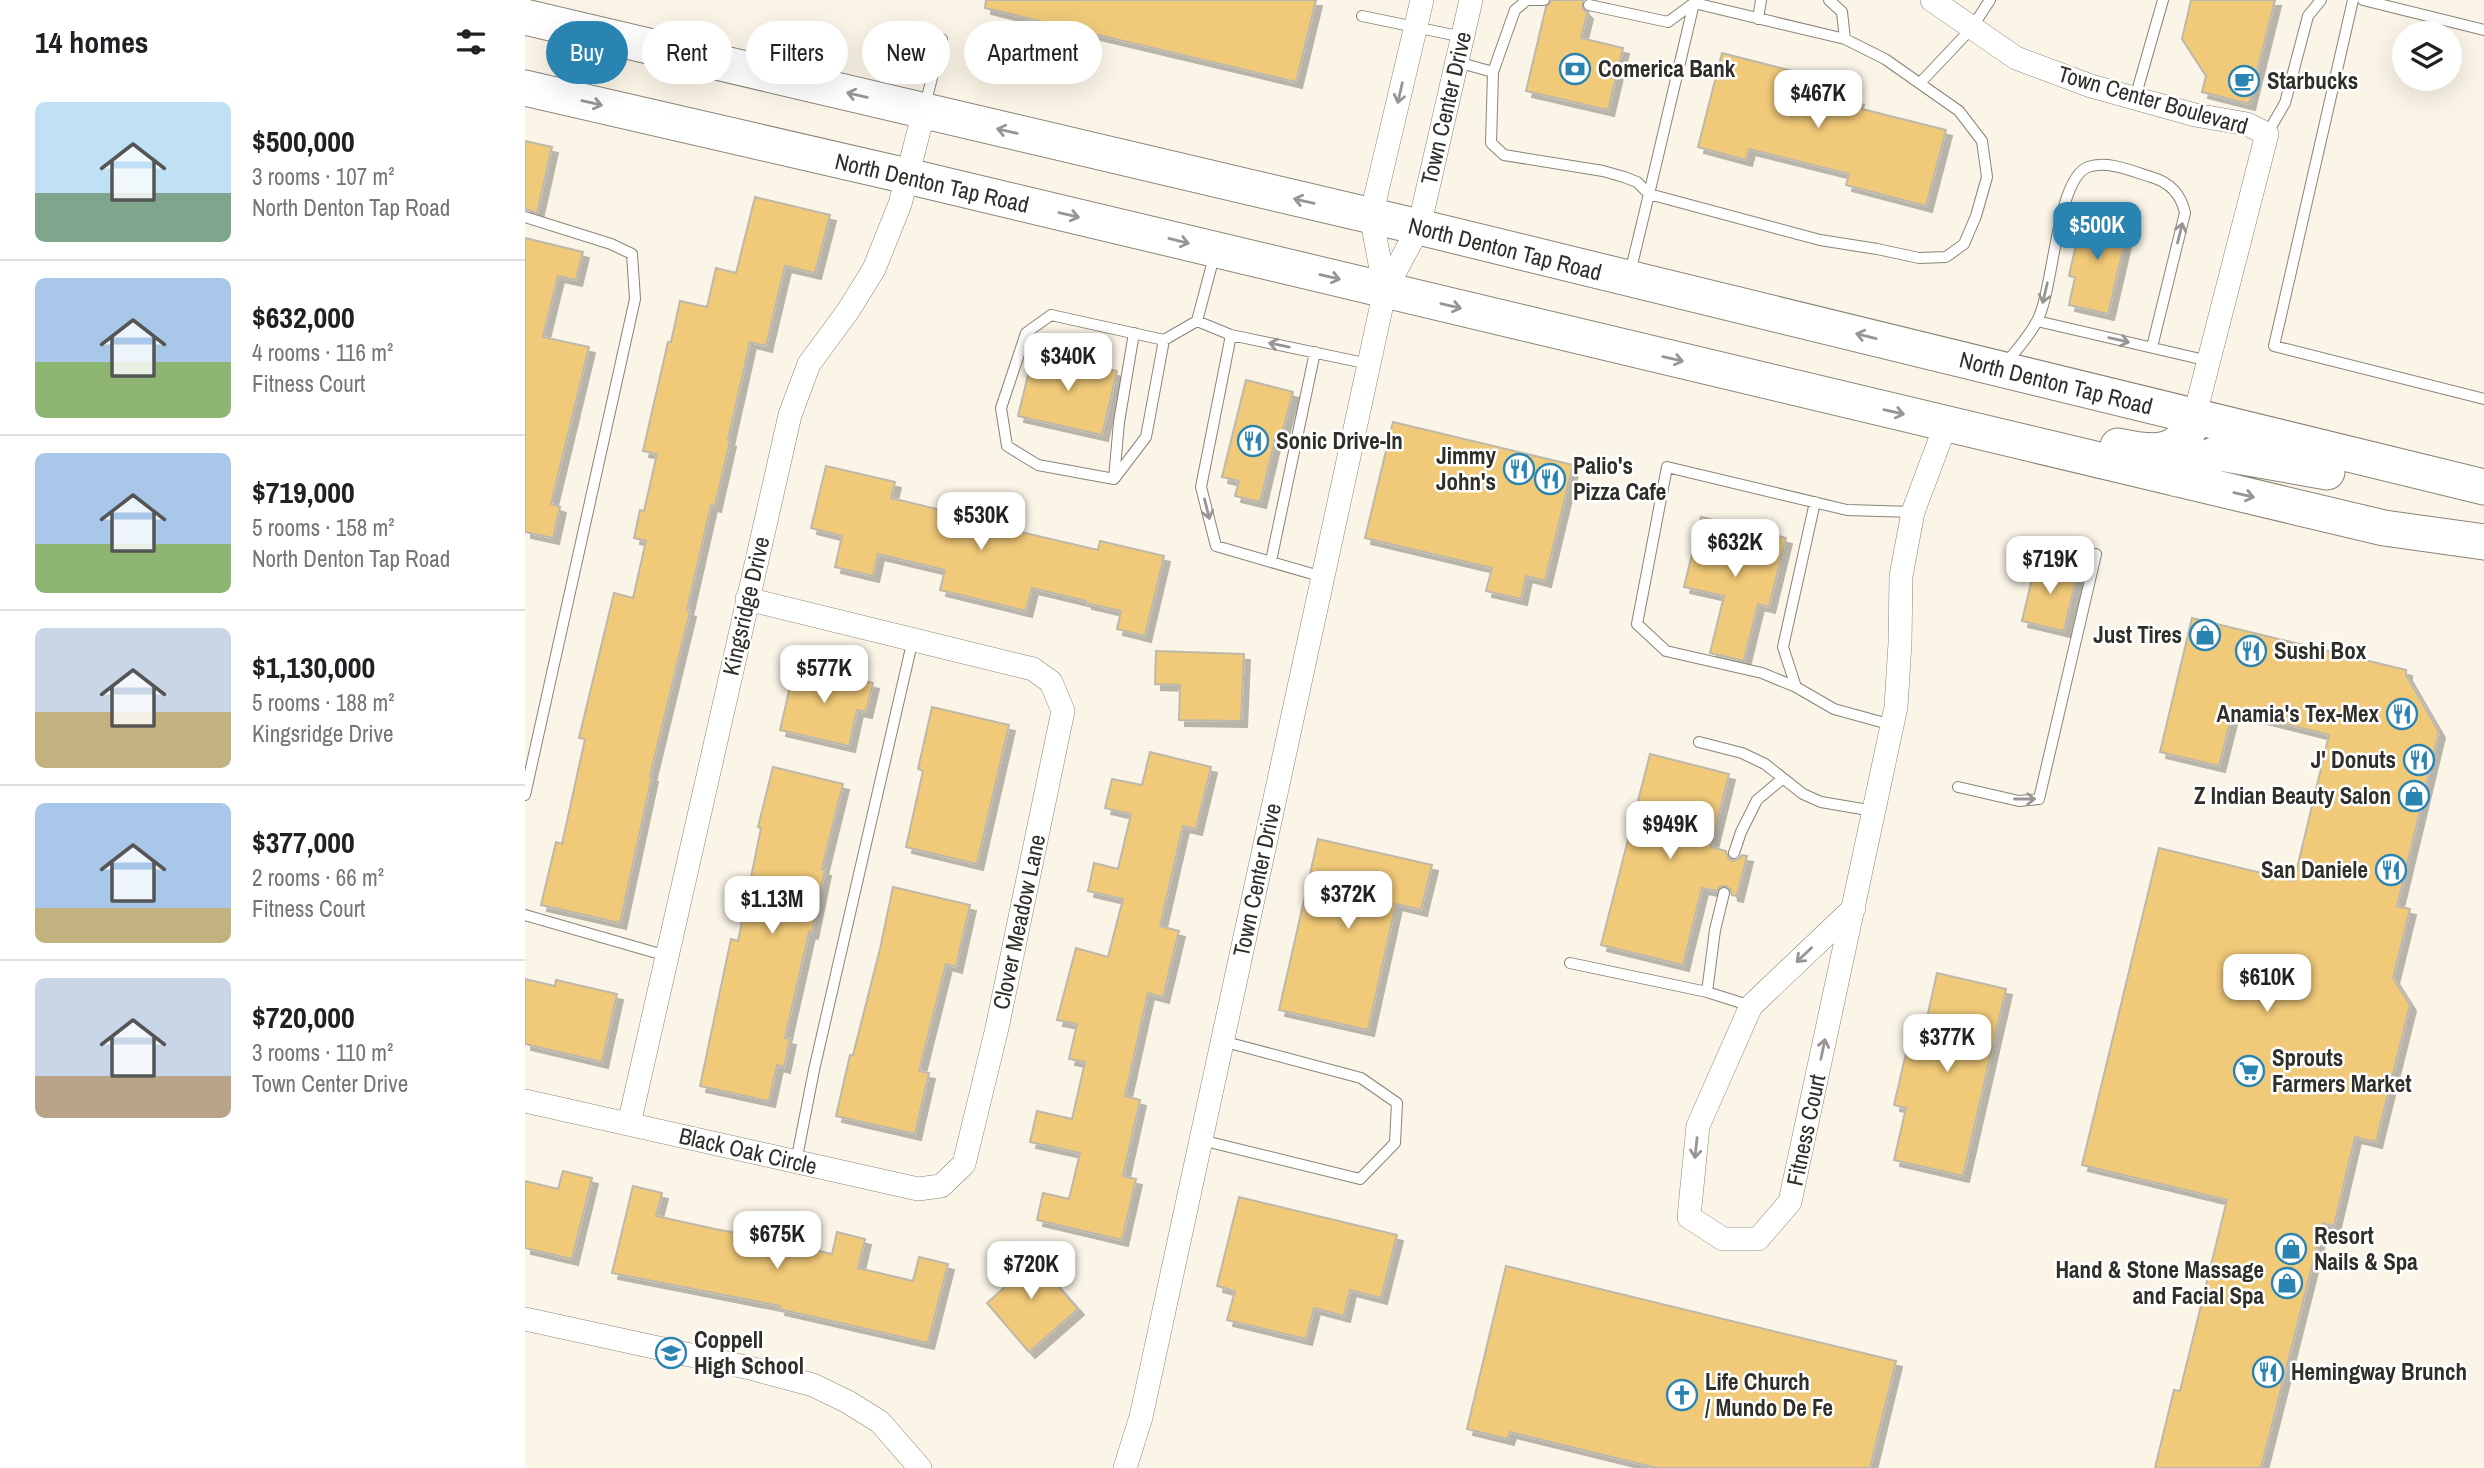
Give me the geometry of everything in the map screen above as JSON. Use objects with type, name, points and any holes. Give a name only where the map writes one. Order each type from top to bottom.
[{"type":"main road","name":"North Denton Tap Road","points":[[525,17],[1371,216],[2484,487]]},
{"type":"main road","name":"North Denton Tap Road","points":[[525,88],[907,176],[2384,528],[2484,542]]},
{"type":"main road","points":[[1961,428],[2040,429],[2157,452],[2171,448],[2183,440],[2194,418]]},
{"type":"main road","points":[[2177,479],[2189,467],[2220,453],[2345,476],[2418,471]]},
{"type":"street","name":"Town Center Drive","points":[[1385,290],[1371,216],[1422,0]]},
{"type":"street","name":"Town Center Drive","points":[[1125,1468],[1141,1417],[1385,290],[1419,228],[1471,0]]},
{"type":"street","name":"Town Center Boulevard","points":[[1932,0],[2016,58],[2091,86],[2195,115],[2247,124],[2267,134],[2194,418]]},
{"type":"street","name":"Kingsridge Drive","points":[[629,1124],[790,415],[809,364],[848,311],[874,269],[900,204],[924,111]]},
{"type":"street","name":"Fitness Court","points":[[1854,908],[1751,1006],[1698,1126],[1689,1217],[1723,1239],[1758,1239],[1790,1202],[1854,908],[1893,725],[1901,643],[1901,576],[1913,512],[1961,428]]},
{"type":"street","points":[[747,599],[913,639]]},
{"type":"street","name":"Clover Meadow Lane","points":[[913,639],[1033,669],[1051,682],[1063,711],[997,1028],[964,1164]]},
{"type":"street","name":"Black Oak Circle","points":[[525,1101],[918,1189],[941,1186],[964,1164]]},
{"type":"street","points":[[525,1319],[750,1367],[813,1385],[880,1422],[920,1468]]},
{"type":"lane","points":[[1544,0],[1527,0],[1515,10],[1493,72],[1491,143],[1504,155],[1603,171],[1637,182],[1649,194],[1820,240],[1919,258],[1946,257],[1964,244],[1976,216],[1987,177],[1982,141],[1959,111],[1885,59],[1845,39],[1695,2]]},
{"type":"lane","points":[[1758,19],[1761,0]]},
{"type":"lane","points":[[1829,0],[1842,12],[1845,39]]},
{"type":"lane","points":[[1920,83],[1971,29],[1990,0]]},
{"type":"lane","points":[[2135,98],[2163,0]]},
{"type":"lane","points":[[2267,134],[2284,103],[2308,16],[2321,0]]},
{"type":"lane","points":[[2353,0],[2274,346],[2484,399]]},
{"type":"lane","points":[[2363,0],[2484,30]]},
{"type":"lane","points":[[1589,5],[1668,22],[1695,2]]},
{"type":"lane","points":[[1628,279],[1645,219],[1695,2]]},
{"type":"lane","points":[[1362,16],[1463,37]]},
{"type":"lane","points":[[1457,62],[1493,72]]},
{"type":"lane","points":[[924,111],[931,84]]},
{"type":"lane","points":[[2001,369],[2037,321],[2066,197],[2075,176],[2088,167],[2112,165],[2168,184],[2183,200],[2185,213],[2152,347]]},
{"type":"lane","points":[[525,217],[611,244],[632,254],[635,299],[525,795]]},
{"type":"lane","points":[[1114,479],[1038,465],[1007,446],[1002,408],[1026,333],[1051,314],[1164,340],[1197,321],[1216,250]]},
{"type":"lane","points":[[1197,321],[1231,335],[1369,364]]},
{"type":"lane","points":[[2037,321],[2209,361]]},
{"type":"lane","points":[[1114,479],[1119,422],[1134,333]]},
{"type":"lane","points":[[1231,335],[1201,487],[1216,546],[1323,578]]},
{"type":"lane","points":[[1114,479],[1146,437],[1164,340]]},
{"type":"lane","points":[[1271,561],[1315,352]]},
{"type":"lane","points":[[1893,725],[1834,709],[1796,687],[1762,673],[1666,651],[1637,624],[1667,467],[1847,510],[1913,512]]},
{"type":"lane","points":[[1796,687],[1783,647],[1815,502]]},
{"type":"lane","points":[[1958,787],[2019,801],[2039,799],[2096,554]]},
{"type":"lane","points":[[796,1162],[814,1070],[913,639]]},
{"type":"lane","points":[[1699,742],[1742,752],[1765,764],[1804,794],[1821,802],[1874,811]]},
{"type":"lane","points":[[1734,853],[1757,800],[1782,779]]},
{"type":"lane","points":[[1707,992],[1715,930],[1724,893]]},
{"type":"lane","points":[[525,915],[667,956]]},
{"type":"lane","points":[[1570,963],[1707,992],[1751,1006]]},
{"type":"lane","points":[[1201,1140],[1360,1179],[1395,1143],[1397,1103],[1361,1078],[1222,1041]]},
{"type":"building","points":[[986,0],[1316,0],[1296,82],[1102,36],[1102,21],[1040,21],[985,8]]},
{"type":"building","name":"Comerica Bank","points":[[1552,0],[1583,0],[1582,8],[1587,13],[1581,38],[1623,48],[1608,110],[1526,91],[1546,7]]},
{"type":"building","points":[[2191,0],[2275,0],[2249,104],[2202,92],[2206,76],[2182,39]]},
{"type":"building","points":[[1722,53],[1835,82],[1831,96],[1864,105],[1862,109],[1946,130],[1926,206],[1846,185],[1849,174],[1749,149],[1746,160],[1698,147]]},
{"type":"building","points":[[525,141],[552,147],[537,213],[525,209]]},
{"type":"building","points":[[755,197],[830,215],[815,273],[785,266],[766,346],[750,342],[715,506],[711,505],[687,610],[690,611],[650,776],[620,923],[541,905],[556,842],[562,844],[585,739],[579,738],[614,593],[633,598],[646,541],[634,538],[640,510],[644,511],[657,454],[643,451],[680,301],[707,307],[716,268],[736,273]]},
{"type":"building","points":[[2083,213],[2129,224],[2108,314],[2069,305],[2075,277],[2069,276]]},
{"type":"building","points":[[525,238],[583,252],[576,280],[558,276],[543,337],[589,347],[551,504],[560,507],[553,538],[525,532]]},
{"type":"building","points":[[1034,351],[1117,371],[1102,435],[1018,416]]},
{"type":"building","name":"Sonic Drive-In","points":[[1246,380],[1293,392],[1280,441],[1275,440],[1260,502],[1235,496],[1239,481],[1222,477]]},
{"type":"building","points":[[1393,422],[1573,465],[1545,581],[1526,576],[1521,599],[1486,591],[1492,568],[1365,538]]},
{"type":"building","points":[[826,466],[895,482],[891,498],[987,521],[986,524],[1098,550],[1100,541],[1164,556],[1145,636],[1117,629],[1121,611],[1032,588],[1026,611],[940,590],[945,570],[878,554],[873,576],[835,567],[842,536],[811,528]]},
{"type":"building","points":[[1701,517],[1786,538],[1769,607],[1758,604],[1744,661],[1710,653],[1724,596],[1684,587]]},
{"type":"building","points":[[2036,562],[2078,571],[2064,631],[2022,621]]},
{"type":"building","points":[[2192,618],[2406,670],[2406,675],[2439,732],[2397,906],[2410,909],[2393,978],[2410,1005],[2376,1142],[2355,1137],[2334,1226],[2323,1223],[2261,1468],[2155,1468],[2174,1390],[2180,1391],[2227,1200],[2082,1165],[2159,848],[2294,881],[2329,735],[2233,711],[2219,766],[2160,752]]},
{"type":"building","points":[[1156,651],[1244,654],[1241,721],[1179,720],[1180,685],[1155,684]]},
{"type":"building","points":[[795,665],[873,683],[866,712],[857,710],[849,746],[780,730]]},
{"type":"building","points":[[932,707],[1009,725],[977,864],[906,847],[923,771],[918,769]]},
{"type":"building","points":[[1150,752],[1211,767],[1196,829],[1183,826],[1160,926],[1179,931],[1163,997],[1148,993],[1125,1096],[1140,1100],[1123,1176],[1136,1179],[1122,1240],[1037,1220],[1043,1193],[1069,1199],[1080,1153],[1030,1142],[1037,1111],[1072,1119],[1085,1062],[1069,1059],[1077,1024],[1057,1020],[1076,948],[1108,957],[1123,899],[1088,891],[1094,863],[1118,869],[1131,814],[1105,808],[1112,779],[1142,785]]},
{"type":"building","points":[[1650,754],[1729,774],[1711,847],[1726,851],[1732,861],[1742,855],[1747,856],[1737,896],[1732,895],[1726,886],[1721,886],[1716,891],[1702,888],[1683,965],[1601,945]]},
{"type":"building","points":[[773,767],[843,784],[822,869],[825,870],[812,933],[809,932],[785,1038],[790,1039],[784,1067],[777,1065],[769,1101],[700,1086],[731,939],[738,941],[761,828],[758,827]]},
{"type":"building","points":[[1318,839],[1432,865],[1421,910],[1396,904],[1368,1030],[1279,1010]]},
{"type":"building","points":[[893,887],[970,905],[956,967],[946,964],[919,1071],[929,1073],[915,1134],[836,1116],[880,949]]},
{"type":"building","points":[[1937,973],[2006,989],[1963,1176],[1894,1160],[1906,1108],[1894,1105],[1914,1019],[1926,1022]]},
{"type":"building","points":[[525,979],[555,986],[556,980],[617,994],[602,1062],[525,1044]]},
{"type":"building","points":[[563,1171],[592,1178],[572,1259],[525,1248],[525,1181],[558,1189]]},
{"type":"building","points":[[633,1186],[662,1193],[656,1216],[748,1235],[752,1213],[784,1219],[779,1242],[832,1254],[837,1232],[865,1239],[858,1268],[913,1281],[919,1257],[948,1264],[928,1343],[779,1309],[780,1306],[612,1273]]},
{"type":"building","points":[[1239,1197],[1397,1235],[1381,1298],[1350,1290],[1344,1316],[1314,1308],[1306,1339],[1227,1320],[1235,1291],[1217,1286]]},
{"type":"building","points":[[1024,1247],[1078,1309],[1029,1352],[987,1303],[1013,1280],[1002,1267]]},
{"type":"building","name":"Life Church / Mundo De Fe","points":[[1506,1266],[1896,1361],[1870,1468],[1657,1468],[1510,1432],[1508,1439],[1467,1429]]},
{"type":"place","name":"Comerica Bank","points":[[1575,69]]},
{"type":"place","name":"Starbucks","points":[[2244,81]]},
{"type":"place","name":"Sonic Drive-In","points":[[1253,441]]},
{"type":"place","name":"Jimmy John's","points":[[1519,469]]},
{"type":"place","name":"Palio's Pizza Cafe","points":[[1550,479]]},
{"type":"place","name":"Just Tires","points":[[2205,635]]},
{"type":"place","name":"Sushi Box","points":[[2251,651]]},
{"type":"place","name":"Anamia's Tex-Mex","points":[[2402,714]]},
{"type":"place","name":"J' Donuts","points":[[2419,760]]},
{"type":"place","name":"Z Indian Beauty Salon","points":[[2414,796]]},
{"type":"place","name":"San Daniele","points":[[2391,870]]},
{"type":"place","name":"Sprouts Farmers Market","points":[[2249,1071]]},
{"type":"place","name":"Resort Nails & Spa","points":[[2291,1249]]},
{"type":"place","name":"Hand & Stone Massage and Facial Spa","points":[[2287,1283]]},
{"type":"place","name":"Coppell High School","points":[[671,1353]]},
{"type":"place","name":"Hemingway Brunch","points":[[2268,1372]]},
{"type":"place","name":"Life Church / Mundo De Fe","points":[[1682,1395]]}]
